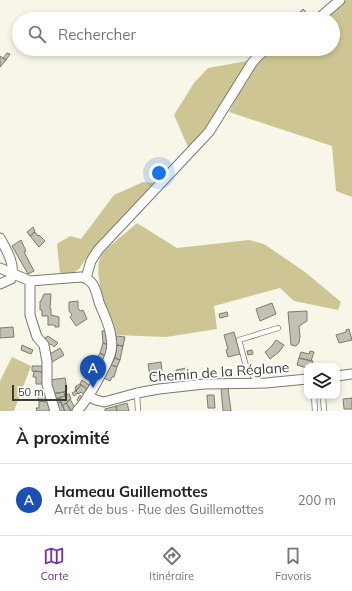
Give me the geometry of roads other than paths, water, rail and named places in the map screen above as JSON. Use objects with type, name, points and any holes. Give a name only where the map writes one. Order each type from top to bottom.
[{"type":"street","points":[[326,12],[340,0]]},
{"type":"street","points":[[86,278],[98,250],[209,132],[252,63],[258,56]]},
{"type":"street","points":[[0,238],[13,264],[13,274],[11,279],[0,284]]},
{"type":"street","points":[[0,268],[30,281],[71,277],[86,278],[92,282],[111,336],[112,344],[110,355],[104,369],[77,411]]},
{"type":"street","points":[[30,281],[30,316],[37,336],[44,344],[47,362],[47,385],[54,411]]},
{"type":"street","points":[[340,376],[352,374]]},
{"type":"street","name":"Chemin de la Réglane","points":[[88,396],[104,402],[159,389],[204,384],[304,381]]},
{"type":"lane","points":[[258,383],[246,366],[239,340],[278,328]]},
{"type":"lane","points":[[137,393],[138,411]]},
{"type":"lane","points":[[314,399],[315,411]]},
{"type":"lane","points":[[323,399],[324,411]]},
{"type":"place","name":"Hameau Guillemottes","points":[[93,388]]}]
